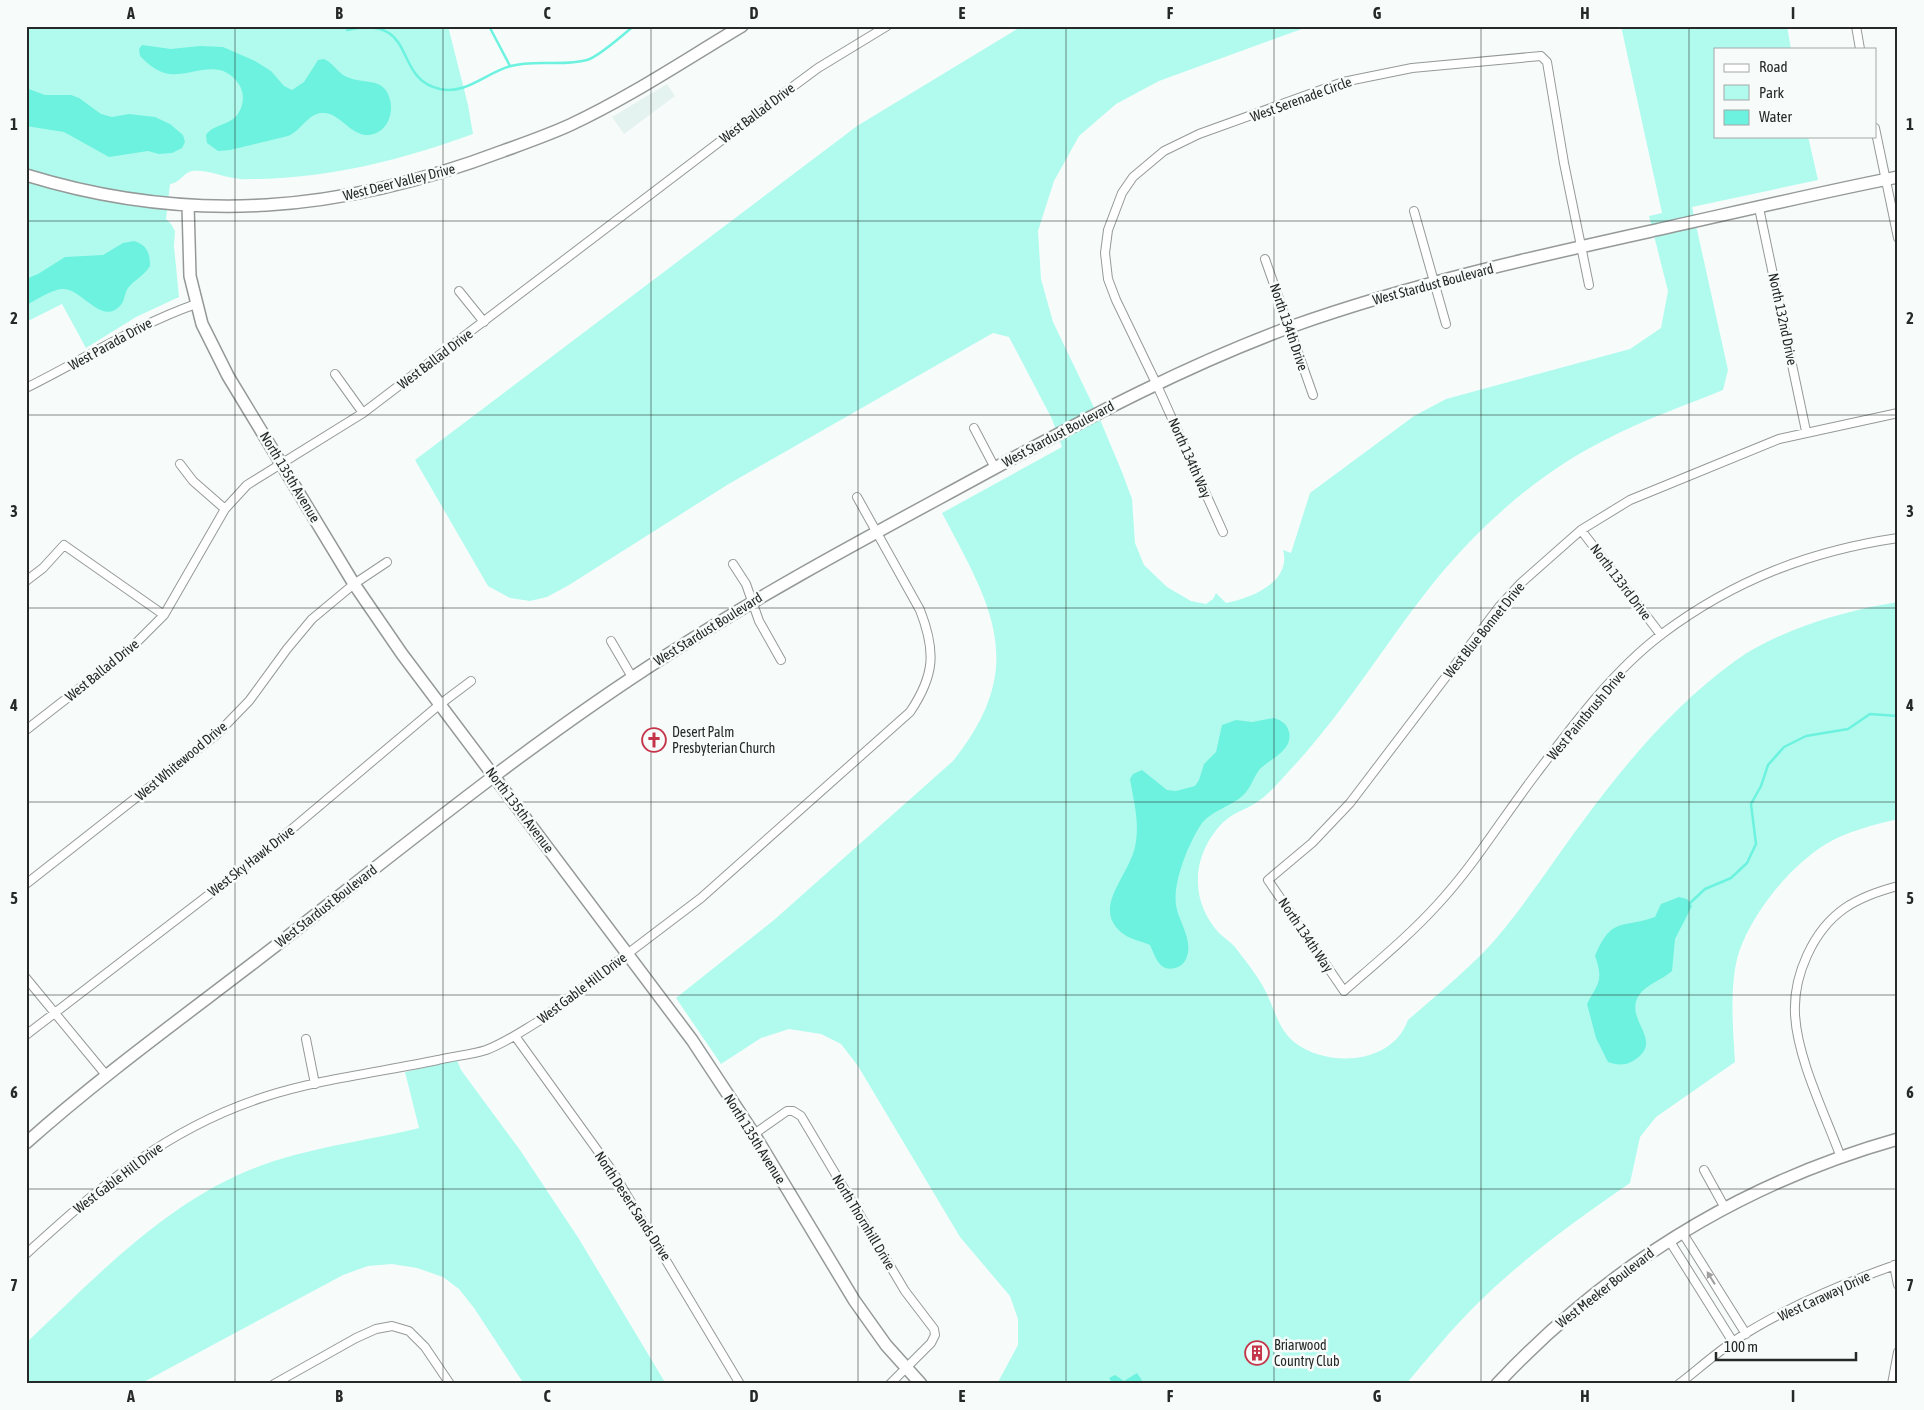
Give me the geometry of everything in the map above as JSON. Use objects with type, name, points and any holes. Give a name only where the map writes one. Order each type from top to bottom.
[{"type":"street","name":"West Deer Valley Drive","points":[[26,174],[120,197],[188,205],[275,205],[368,193],[432,176],[577,122],[609,106],[742,26]]},
{"type":"street","name":"West Ballad Drive","points":[[26,730],[129,650],[164,614],[225,509],[248,485],[363,413],[818,68],[887,26]]},
{"type":"street","points":[[1856,26],[1860,48]]},
{"type":"street","name":"West Serenade Circle","points":[[1156,383],[1116,300],[1108,279],[1105,253],[1108,230],[1122,193],[1133,176],[1164,151],[1199,134],[1343,82],[1379,74],[1451,63],[1536,55],[1544,58],[1547,62],[1564,163],[1583,246]]},
{"type":"street","points":[[1876,133],[1898,238]]},
{"type":"street","name":"West Stardust Boulevard","points":[[26,1143],[106,1075],[494,777],[632,677],[752,601],[1067,428],[1156,383],[1289,328],[1434,282],[1583,246],[1898,177]]},
{"type":"street","name":"North 135th Avenue","points":[[188,205],[190,276],[196,304],[216,354],[354,584],[439,705],[692,1040],[754,1134],[854,1300],[906,1370],[921,1384]]},
{"type":"street","name":"North 132nd Drive","points":[[1759,208],[1806,431]]},
{"type":"street","points":[[1414,210],[1446,324]]},
{"type":"street","points":[[1583,246],[1589,285]]},
{"type":"street","name":"North 134th Drive","points":[[1265,259],[1313,395]]},
{"type":"street","points":[[459,291],[484,322]]},
{"type":"street","name":"West Parada Drive","points":[[26,388],[78,362],[137,328],[196,304]]},
{"type":"street","points":[[335,374],[363,413]]},
{"type":"street","name":"North 134th Way","points":[[1156,383],[1223,532]]},
{"type":"street","name":"West Blue Bonnet Drive","points":[[1268,880],[1312,843],[1350,803],[1499,607],[1521,583],[1581,530],[1608,512],[1650,490],[1750,450],[1806,431],[1898,413]]},
{"type":"street","name":"West Stardust Boulevard","points":[[974,428],[995,468]]},
{"type":"street","points":[[180,464],[193,482],[225,509]]},
{"type":"street","points":[[857,497],[876,532]]},
{"type":"street","name":"North 133rd Drive","points":[[1581,530],[1661,634]]},
{"type":"street","name":"West Gable Hill Drive","points":[[26,1254],[115,1177],[153,1149],[225,1111],[264,1097],[315,1084],[485,1050],[515,1036],[539,1021],[701,898],[910,712],[924,692],[930,670],[932,649],[928,630],[920,610],[876,532]]},
{"type":"street","name":"West Paintbrush Drive","points":[[1344,991],[1438,904],[1472,863],[1579,719],[1615,678],[1661,634],[1731,589],[1810,556],[1857,544],[1898,538]]},
{"type":"street","points":[[26,580],[43,568],[64,545],[164,614]]},
{"type":"street","name":"West Whitewood Drive","points":[[26,884],[216,734],[249,701],[287,649],[312,619],[354,584],[387,562]]},
{"type":"street","points":[[733,564],[746,584],[759,621],[781,660]]},
{"type":"street","points":[[611,641],[632,677]]},
{"type":"street","name":"West Sky Hawk Drive","points":[[26,1035],[267,850],[439,705],[471,681]]},
{"type":"street","name":"North 134th Way","points":[[1268,880],[1344,991]]},
{"type":"street","points":[[1840,1156],[1802,1052],[1795,1014],[1798,980],[1816,939],[1844,908],[1874,892],[1898,886]]},
{"type":"street","points":[[26,978],[106,1075]]},
{"type":"street","name":"North Desert Sands Drive","points":[[515,1036],[614,1172],[740,1384]]},
{"type":"street","points":[[306,1039],[315,1084]]},
{"type":"street","name":"North Thornhill Drive","points":[[754,1134],[787,1111],[793,1111],[801,1116],[905,1292],[934,1329],[935,1335],[931,1343],[906,1370]]},
{"type":"street","name":"West Meeker Boulevard","points":[[1496,1384],[1570,1313],[1639,1260],[1682,1232],[1725,1208],[1840,1156],[1898,1139]]},
{"type":"street","points":[[1704,1170],[1725,1208]]},
{"type":"street","points":[[1682,1232],[1746,1334]]},
{"type":"street","points":[[1669,1240],[1733,1342]]},
{"type":"street","points":[[1896,1265],[1898,1285]]},
{"type":"street","name":"West Caraway Drive","points":[[1679,1384],[1746,1334],[1827,1292],[1896,1265]]},
{"type":"street","points":[[1707,1301],[1720,1293]]},
{"type":"street","points":[[274,1384],[356,1338],[376,1329],[392,1326],[409,1331],[425,1347],[450,1384]]},
{"type":"street","points":[[1892,1384],[1898,1352]]},
{"type":"street","points":[[890,1384],[906,1370]]},
{"type":"shaded area","points":[[667,84],[675,96],[624,134],[612,117]]},
{"type":"green space","points":[[26,26],[448,26],[468,105],[473,134],[395,159],[315,175],[244,179],[202,171],[189,172],[176,182],[170,184],[166,219],[175,231],[174,246],[179,297],[136,317],[86,348],[62,304],[26,322]]},
{"type":"green space","name":"Briarwood Country Club","points":[[1022,26],[1310,26],[1159,81],[1116,104],[1079,136],[1054,181],[1038,231],[1041,279],[1053,322],[1101,422],[1122,472],[1132,499],[1135,543],[1144,565],[1167,587],[1191,601],[1206,604],[1213,599],[1216,593],[1226,603],[1247,597],[1276,580],[1284,561],[1283,550],[1291,553],[1310,493],[1414,416],[1446,399],[1630,349],[1661,328],[1668,291],[1649,216],[1662,213],[1621,26],[1787,26],[1791,48],[1714,48],[1714,138],[1808,138],[1818,180],[1692,207],[1728,370],[1723,390],[1619,433],[1579,454],[1531,487],[1508,506],[1445,569],[1410,613],[1326,728],[1283,778],[1260,800],[1231,816],[1215,831],[1206,846],[1200,862],[1198,886],[1206,915],[1219,933],[1232,943],[1254,973],[1267,994],[1279,1023],[1289,1038],[1308,1050],[1323,1056],[1357,1058],[1374,1054],[1388,1046],[1400,1035],[1408,1020],[1458,976],[1493,941],[1515,915],[1578,827],[1622,771],[1656,731],[1694,694],[1735,661],[1771,640],[1835,616],[1898,602],[1898,819],[1834,839],[1812,853],[1786,877],[1753,921],[1739,952],[1733,992],[1735,1062],[1656,1117],[1640,1137],[1630,1183],[1511,1272],[1457,1325],[1406,1384],[997,1384],[1018,1345],[1018,1319],[1010,1296],[960,1237],[858,1066],[841,1044],[821,1034],[789,1029],[761,1038],[721,1064],[676,998],[774,920],[953,761],[976,727],[990,695],[996,666],[995,637],[976,578],[942,513],[1062,447],[1052,419],[1009,337],[993,333],[727,485],[569,585],[547,597],[530,601],[510,598],[488,586],[415,460],[857,126]]},
{"type":"green space","points":[[457,1060],[461,1070],[520,1150],[579,1239],[666,1384],[524,1384],[474,1308],[459,1289],[443,1277],[417,1268],[392,1264],[368,1266],[343,1275],[140,1384],[26,1384],[26,1343],[103,1270],[157,1225],[185,1204],[215,1186],[268,1163],[311,1151],[419,1128],[405,1072]]},
{"type":"water","points":[[142,45],[171,49],[200,46],[223,47],[255,61],[271,71],[284,86],[292,90],[304,82],[318,60],[324,59],[347,77],[373,82],[384,87],[391,102],[390,117],[382,130],[369,135],[356,132],[334,116],[322,113],[312,116],[293,134],[288,136],[230,150],[218,151],[207,143],[206,135],[214,128],[236,117],[243,102],[240,86],[224,71],[216,69],[178,74],[169,74],[157,70],[140,56],[139,49]]},
{"type":"water","points":[[26,88],[45,95],[71,95],[79,98],[101,114],[112,117],[129,114],[155,117],[170,124],[183,135],[185,142],[182,148],[172,153],[159,154],[148,151],[109,157],[64,132],[26,126]]},
{"type":"water","points":[[134,241],[147,250],[150,266],[128,288],[122,304],[113,311],[106,312],[98,309],[69,290],[62,289],[48,293],[26,305],[26,279],[38,274],[65,257],[103,255],[123,243]]},
{"type":"water","points":[[1274,718],[1286,725],[1288,729],[1290,736],[1286,748],[1260,769],[1241,797],[1205,820],[1195,834],[1186,853],[1179,875],[1176,905],[1187,937],[1188,950],[1185,961],[1178,967],[1172,969],[1163,967],[1154,955],[1150,945],[1125,935],[1115,925],[1110,915],[1110,904],[1114,893],[1135,847],[1136,813],[1130,779],[1133,774],[1142,770],[1167,790],[1176,791],[1195,786],[1204,764],[1216,752],[1222,725],[1236,720],[1252,722]]},
{"type":"water","points":[[1679,897],[1687,899],[1692,906],[1675,939],[1672,971],[1643,990],[1637,999],[1635,1007],[1646,1039],[1646,1047],[1642,1054],[1630,1063],[1614,1064],[1608,1062],[1596,1038],[1587,1004],[1599,981],[1598,964],[1595,956],[1601,943],[1612,929],[1655,917],[1661,904]]},
{"type":"water","points":[[1137,1373],[1143,1382],[1141,1384],[1113,1384],[1109,1378],[1115,1375],[1124,1381]]},
{"type":"waterway","points":[[489,26],[510,66]]},
{"type":"waterway","points":[[347,30],[370,28],[385,31],[396,39],[415,73],[425,83],[440,89],[450,90],[468,86],[502,69],[520,64],[568,63],[587,60],[604,50],[634,26]]},
{"type":"waterway","points":[[1690,903],[1705,889],[1731,878],[1747,863],[1756,844],[1751,804],[1761,786],[1768,765],[1784,747],[1806,736],[1848,729],[1870,714],[1898,716]]},
{"type":"place","name":"Desert Palm Presbyterian Church","points":[[654,740]]},
{"type":"place","name":"Briarwood Country Club","points":[[1257,1353]]}]
